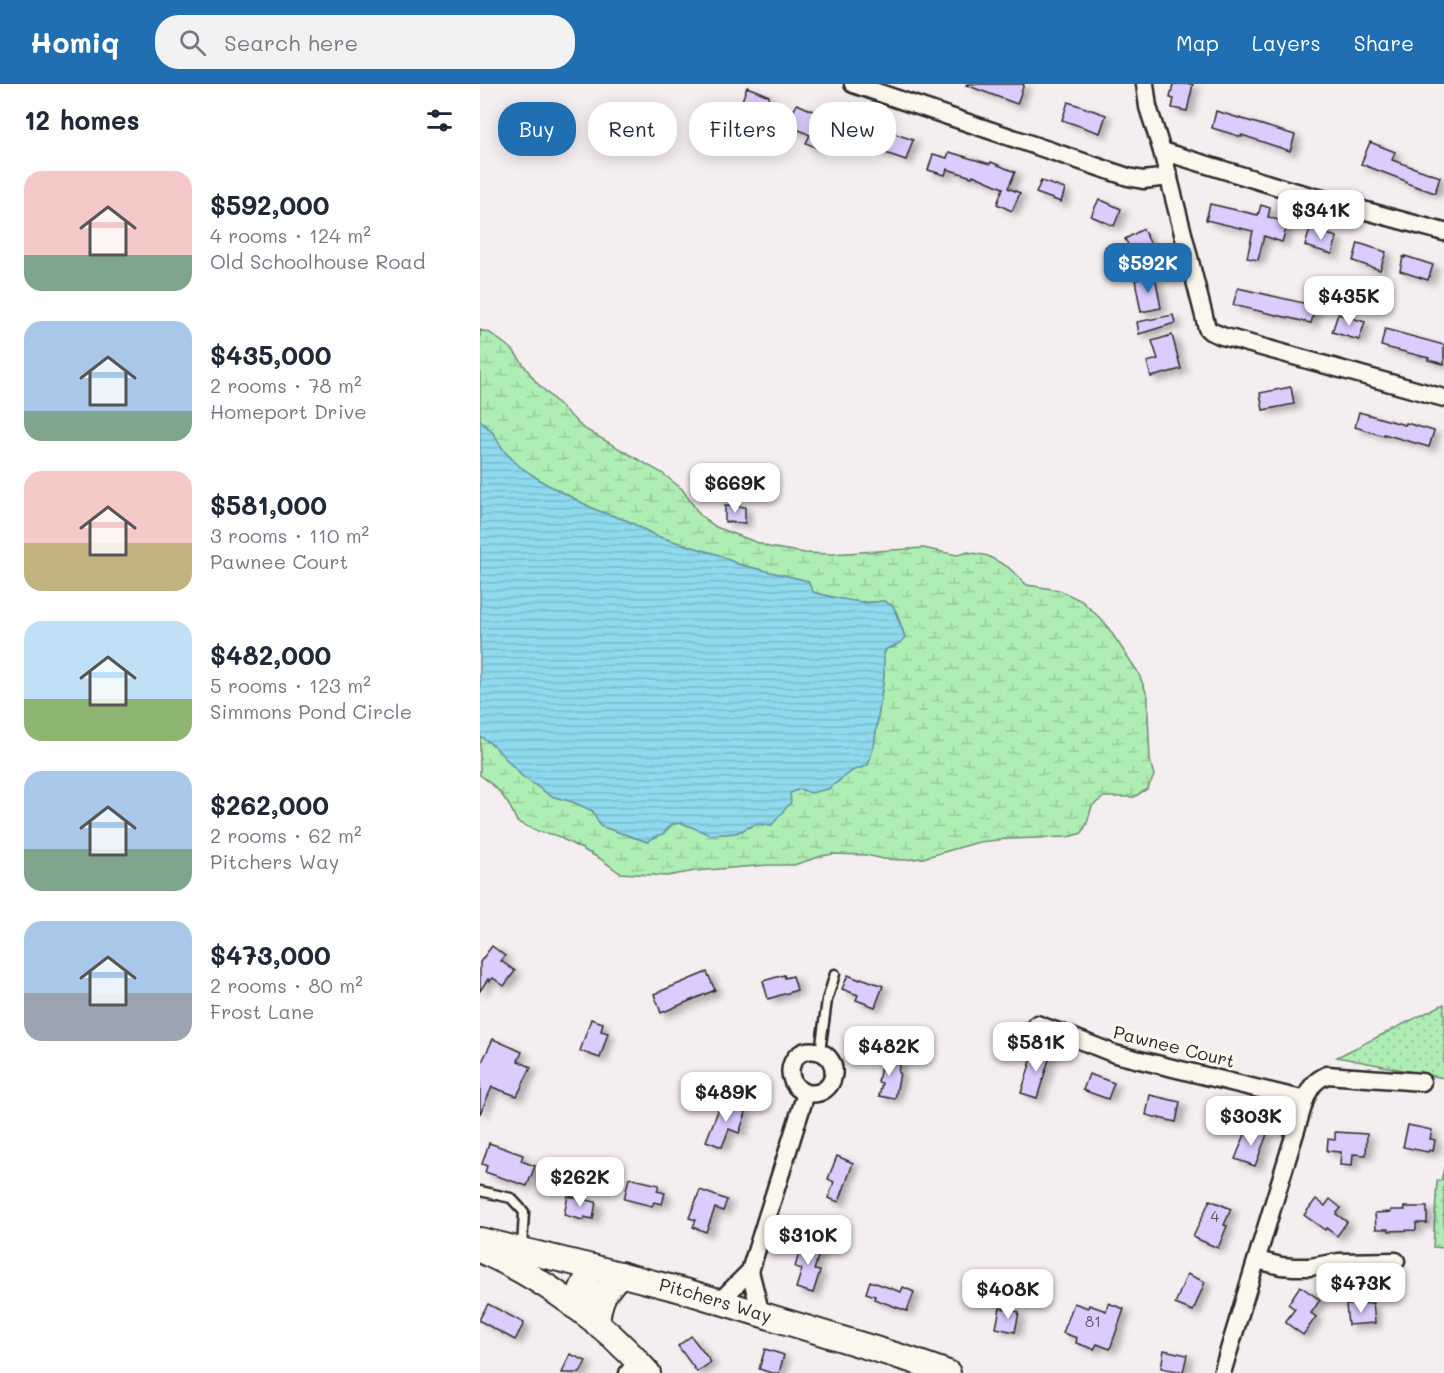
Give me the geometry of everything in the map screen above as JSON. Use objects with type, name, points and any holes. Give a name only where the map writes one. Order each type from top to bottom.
[{"type":"main road","name":"Pitchers Way","points":[[480,1240],[685,1291],[948,1373]]},
{"type":"main road","points":[[480,1250],[542,1283],[574,1306],[597,1324],[638,1369]]},
{"type":"main road","points":[[574,1306],[592,1267]]},
{"type":"main road","points":[[597,1324],[601,1299],[621,1274]]},
{"type":"street","points":[[853,84],[1128,177],[1143,180],[1168,177]]},
{"type":"street","points":[[1145,84],[1148,107],[1162,151],[1207,328],[1215,334],[1444,398]]},
{"type":"street","points":[[1162,151],[1289,190],[1444,232]]},
{"type":"street","name":"Pawnee Court","points":[[1037,1024],[1115,1054],[1305,1100]]},
{"type":"street","points":[[813,1050],[826,1056],[832,1063],[834,1072],[827,1088],[819,1093],[806,1094],[794,1085],[790,1076],[791,1066],[804,1052],[813,1050]]},
{"type":"street","points":[[1222,1373],[1311,1086],[1318,1079],[1328,1075],[1422,1082]]},
{"type":"street","points":[[720,1301],[750,1271],[806,1094]]},
{"type":"street","points":[[1257,1260],[1294,1267],[1340,1262],[1396,1261]]},
{"type":"street","points":[[750,1271],[761,1315]]},
{"type":"lane","points":[[820,1052],[827,1000],[836,974]]},
{"type":"lane","points":[[480,1191],[511,1198],[524,1212],[522,1251]]},
{"type":"green space","points":[[480,330],[490,333],[513,350],[536,382],[583,428],[662,473],[682,489],[700,515],[716,527],[769,547],[805,553],[831,554],[923,548],[957,555],[968,552],[988,556],[1008,567],[1027,585],[1059,590],[1082,601],[1105,623],[1138,672],[1148,697],[1150,760],[1154,776],[1147,789],[1134,797],[1104,797],[1092,806],[1082,833],[1068,837],[979,842],[923,858],[903,860],[866,855],[833,854],[794,865],[695,871],[667,876],[620,873],[599,858],[555,835],[537,831],[517,822],[502,796],[480,775],[480,736],[493,745],[522,776],[551,796],[593,811],[600,826],[647,842],[664,833],[672,824],[682,823],[711,835],[736,833],[756,824],[772,825],[790,793],[800,789],[828,789],[852,771],[868,765],[874,745],[884,676],[883,657],[886,649],[894,647],[905,637],[896,611],[884,601],[839,599],[812,592],[807,581],[737,564],[719,555],[656,536],[628,521],[596,510],[546,484],[519,466],[480,420]]},
{"type":"green space","points":[[1444,1004],[1444,1078],[1337,1057]]},
{"type":"green space","points":[[1444,1168],[1444,1248],[1433,1247],[1437,1181],[1441,1181]]},
{"type":"water","points":[[480,420],[519,466],[546,484],[596,510],[628,521],[656,536],[719,555],[737,564],[808,581],[813,592],[866,603],[884,601],[893,606],[905,637],[900,643],[886,649],[884,653],[884,676],[874,745],[868,765],[852,771],[828,789],[811,793],[800,789],[790,793],[791,802],[772,825],[756,824],[736,833],[711,835],[682,823],[672,824],[664,833],[648,842],[600,826],[593,811],[551,796],[522,776],[493,745],[480,736]]},
{"type":"building","points":[[967,84],[1024,84],[1017,104]]},
{"type":"building","points":[[1173,84],[1193,84],[1187,111],[1172,108],[1174,99],[1170,98]]},
{"type":"building","points":[[747,87],[769,96],[767,102],[741,102]]},
{"type":"building","points":[[1068,102],[1106,115],[1100,133],[1062,120]]},
{"type":"building","points":[[797,104],[809,109],[809,135],[797,129]]},
{"type":"building","points":[[1216,111],[1295,135],[1290,151],[1212,128]]},
{"type":"building","points":[[896,134],[913,140],[906,160],[894,156]]},
{"type":"building","points":[[1370,142],[1395,152],[1392,160],[1440,177],[1435,193],[1361,164]]},
{"type":"building","points":[[949,152],[990,164],[991,162],[1015,172],[1008,188],[1020,193],[1012,211],[997,204],[1003,188],[973,175],[972,177],[947,169],[945,175],[928,170],[933,154],[947,158]]},
{"type":"building","points":[[1041,181],[1065,189],[1061,202],[1036,193]]},
{"type":"building","points":[[1099,199],[1121,209],[1114,226],[1091,216]]},
{"type":"building","points":[[1210,204],[1258,215],[1261,205],[1270,208],[1268,217],[1288,223],[1282,242],[1264,236],[1258,260],[1247,258],[1253,231],[1206,220]]},
{"type":"building","points":[[1143,229],[1155,252],[1138,262],[1125,239]]},
{"type":"building","points":[[1310,229],[1337,237],[1332,254],[1305,246]]},
{"type":"building","points":[[1358,243],[1386,252],[1380,270],[1353,261]]},
{"type":"building","points":[[1405,256],[1433,265],[1428,280],[1400,271]]},
{"type":"building","points":[[1155,276],[1161,308],[1141,312],[1135,280]]},
{"type":"building","points":[[1238,288],[1316,306],[1311,323],[1233,305]]},
{"type":"building","points":[[1338,314],[1365,322],[1359,340],[1332,332]]},
{"type":"building","points":[[1173,315],[1175,323],[1139,334],[1137,322]]},
{"type":"building","points":[[1385,329],[1444,345],[1444,364],[1381,346]]},
{"type":"building","points":[[1172,335],[1181,369],[1151,377],[1147,362],[1158,359],[1152,341]]},
{"type":"building","points":[[1291,387],[1294,404],[1263,410],[1260,393]]},
{"type":"building","points":[[1359,412],[1434,431],[1429,447],[1355,427]]},
{"type":"building","points":[[725,506],[745,507],[745,523],[725,522]]},
{"type":"building","points":[[492,946],[505,956],[501,961],[515,971],[504,986],[493,978],[490,981],[488,979],[480,991],[480,962]]},
{"type":"building","points":[[707,972],[715,990],[661,1013],[654,994]]},
{"type":"building","points":[[784,975],[785,978],[793,976],[797,990],[768,999],[763,981]]},
{"type":"building","points":[[848,975],[883,986],[875,1007],[856,1000],[858,995],[842,989]]},
{"type":"building","points":[[591,1019],[603,1023],[601,1031],[608,1033],[600,1058],[580,1051]]},
{"type":"building","points":[[493,1039],[522,1052],[518,1061],[531,1067],[517,1096],[492,1087],[480,1114],[480,1066]]},
{"type":"building","points":[[1035,1048],[1051,1053],[1037,1098],[1021,1093]]},
{"type":"building","points":[[883,1056],[900,1060],[895,1099],[879,1096],[882,1083],[878,1082]]},
{"type":"building","points":[[1089,1074],[1114,1083],[1108,1099],[1083,1090]]},
{"type":"building","points":[[1150,1095],[1180,1102],[1176,1122],[1146,1115]]},
{"type":"building","points":[[722,1101],[747,1110],[739,1133],[729,1129],[722,1147],[706,1141]]},
{"type":"building","points":[[1408,1125],[1432,1130],[1430,1139],[1435,1140],[1433,1151],[1403,1147]]},
{"type":"building","points":[[1248,1127],[1267,1134],[1255,1166],[1235,1159]]},
{"type":"building","points":[[1335,1132],[1367,1134],[1366,1155],[1353,1154],[1352,1166],[1340,1165],[1341,1152],[1327,1151],[1328,1139],[1335,1140]]},
{"type":"building","points":[[489,1143],[523,1155],[521,1161],[535,1166],[527,1186],[485,1172],[487,1166],[482,1164]]},
{"type":"building","points":[[837,1156],[853,1163],[839,1202],[828,1198],[834,1182],[828,1179]]},
{"type":"building","points":[[629,1178],[659,1185],[657,1191],[665,1193],[662,1204],[654,1202],[652,1206],[624,1199]]},
{"type":"building","points":[[700,1190],[727,1200],[723,1211],[715,1208],[706,1232],[693,1227],[696,1220],[689,1218]]},
{"type":"building","points":[[568,1196],[596,1202],[593,1219],[584,1217],[583,1220],[564,1215]]},
{"type":"building","points":[[1316,1199],[1325,1206],[1330,1199],[1341,1208],[1336,1214],[1347,1222],[1337,1236],[1304,1215]]},
{"type":"building","points":[[1210,1200],[1231,1209],[1218,1248],[1193,1237]]},
{"type":"building","points":[[1404,1207],[1427,1207],[1427,1223],[1416,1223],[1416,1230],[1376,1229],[1375,1213],[1405,1210]]},
{"type":"building","points":[[807,1239],[822,1244],[814,1270],[820,1271],[813,1293],[796,1288],[802,1269],[795,1267],[801,1247],[804,1248]]},
{"type":"building","points":[[1187,1274],[1205,1282],[1193,1311],[1175,1304]]},
{"type":"building","points":[[870,1281],[901,1292],[903,1287],[914,1292],[907,1311],[874,1299],[875,1296],[866,1293]]},
{"type":"building","points":[[1300,1286],[1320,1300],[1311,1313],[1316,1317],[1303,1335],[1285,1322],[1295,1309],[1288,1304]]},
{"type":"building","points":[[1074,1303],[1106,1311],[1108,1303],[1124,1309],[1110,1349],[1097,1344],[1094,1349],[1076,1343],[1077,1338],[1063,1333]]},
{"type":"building","points":[[1373,1303],[1375,1323],[1348,1325],[1346,1305]]},
{"type":"building","points":[[488,1304],[524,1323],[515,1340],[480,1321]]},
{"type":"building","points":[[1000,1308],[1019,1312],[1015,1332],[996,1328]]},
{"type":"building","points":[[691,1336],[711,1362],[697,1372],[678,1346]]},
{"type":"building","points":[[765,1349],[784,1355],[779,1373],[759,1369]]},
{"type":"building","points":[[1164,1350],[1187,1355],[1183,1372],[1161,1368]]},
{"type":"building","points":[[570,1354],[586,1361],[580,1373],[562,1373]]}]
